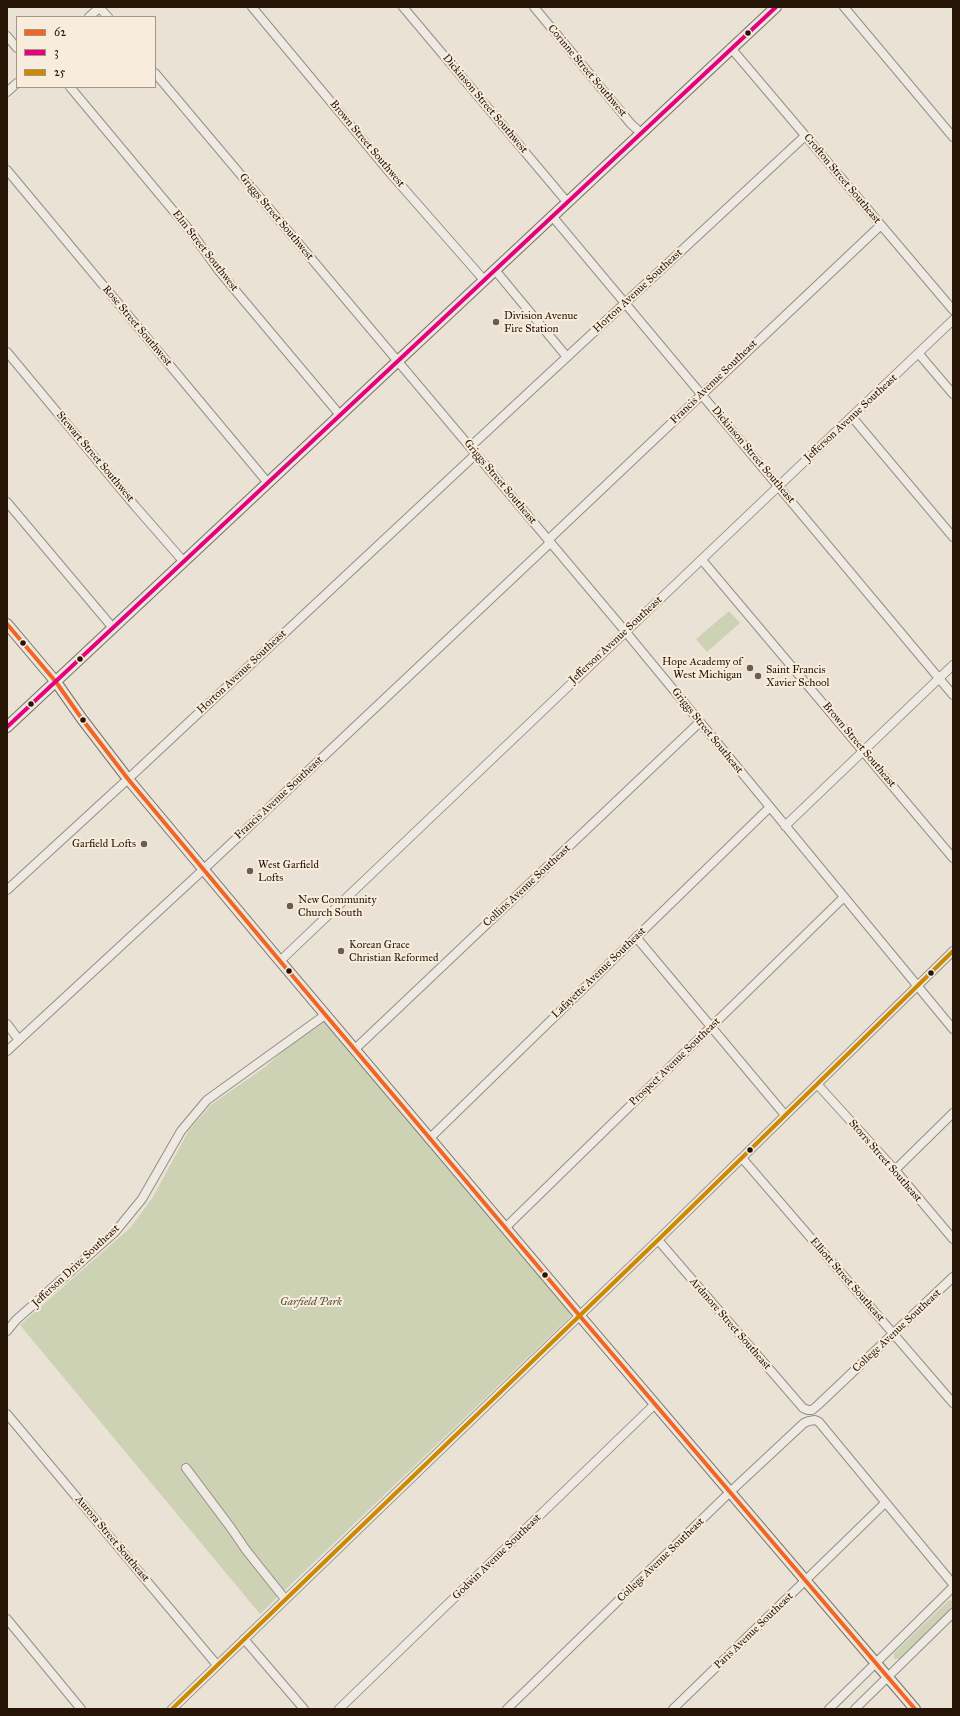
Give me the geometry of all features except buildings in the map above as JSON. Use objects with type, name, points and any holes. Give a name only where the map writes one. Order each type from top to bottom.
[{"type":"main road","points":[[7,727],[776,7]]},
{"type":"main road","points":[[7,624],[56,682],[128,779],[325,1015],[579,1316],[806,1581],[874,1663],[915,1709]]},
{"type":"street","points":[[90,16],[99,7],[107,16]]},
{"type":"street","name":"Brown Street Southwest","points":[[252,7],[386,168],[484,280]]},
{"type":"street","name":"Dickinson Street Southwest","points":[[404,7],[567,202]]},
{"type":"street","name":"Corinne Street Southwest","points":[[534,7],[641,133]]},
{"type":"street","points":[[844,7],[953,137]]},
{"type":"street","points":[[7,36],[16,47]]},
{"type":"street","name":"Crofton Street Southeast","points":[[732,48],[953,310]]},
{"type":"street","name":"Griggs Street Southwest","points":[[156,74],[398,360]]},
{"type":"street","points":[[7,92],[16,84]]},
{"type":"street","name":"Elm Street Southwest","points":[[71,88],[191,232],[219,271],[340,415]]},
{"type":"street","name":"Horton Avenue Southeast","points":[[470,447],[805,136]]},
{"type":"street","name":"Rose Street Southwest","points":[[7,170],[268,483]]},
{"type":"street","name":"Dickinson Street Southeast","points":[[552,216],[953,695]]},
{"type":"street","name":"Francis Avenue Southeast","points":[[7,1051],[204,869],[880,224]]},
{"type":"street","points":[[495,270],[568,357]]},
{"type":"street","name":"Jefferson Avenue Southeast","points":[[280,961],[953,320]]},
{"type":"street","name":"Stewart Street Southwest","points":[[7,352],[135,506],[184,562]]},
{"type":"street","points":[[919,354],[953,394]]},
{"type":"street","name":"Griggs Street Southeast","points":[[398,360],[700,722],[769,808],[953,1029]]},
{"type":"street","points":[[852,417],[953,537]]},
{"type":"street","name":"Horton Avenue Southeast","points":[[7,890],[476,454]]},
{"type":"street","points":[[7,502],[113,628]]},
{"type":"street","name":"Brown Street Southeast","points":[[702,560],[953,858]]},
{"type":"street","points":[[785,826],[953,665]]},
{"type":"street","name":"Collins Avenue Southeast","points":[[355,1049],[700,722]]},
{"type":"street","name":"Lafayette Avenue Southeast","points":[[429,1138],[769,808]]},
{"type":"street","name":"Prospect Avenue Southeast","points":[[505,1228],[844,897]]},
{"type":"street","points":[[636,937],[785,1115]]},
{"type":"street","points":[[172,1709],[658,1240],[953,950]]},
{"type":"street","name":"Jefferson Drive Southeast","points":[[7,1331],[16,1320],[115,1232],[142,1199],[181,1131],[208,1100],[325,1015]]},
{"type":"street","points":[[7,1024],[20,1040]]},
{"type":"street","name":"Storrs Street Southeast","points":[[817,1084],[895,1170],[953,1239]]},
{"type":"street","points":[[895,1170],[953,1113]]},
{"type":"street","name":"Elliott Street Southeast","points":[[742,1158],[953,1403]]},
{"type":"street","name":"Ardmore Street Southeast","points":[[658,1240],[803,1408]]},
{"type":"street","name":"College Avenue Southeast","points":[[803,1408],[808,1410],[815,1407],[953,1277]]},
{"type":"street","name":"Godwin Avenue Southeast","points":[[339,1709],[655,1404]]},
{"type":"street","name":"Aurora Street Southeast","points":[[7,1414],[217,1665]]},
{"type":"street","name":"College Avenue Southeast","points":[[507,1709],[730,1492],[804,1423],[815,1420],[819,1422],[885,1503]]},
{"type":"street","points":[[186,1468],[246,1550],[285,1599]]},
{"type":"street","points":[[829,1709],[953,1586],[885,1503]]},
{"type":"street","name":"Paris Avenue Southeast","points":[[673,1709],[885,1503]]},
{"type":"street","points":[[855,1709],[953,1613]]},
{"type":"street","points":[[7,1619],[81,1709]]},
{"type":"street","points":[[244,1639],[304,1709]]},
{"type":"green space","points":[[729,611],[740,623],[707,652],[696,639]]},
{"type":"green space","name":"Garfield Park","points":[[322,1017],[572,1315],[260,1614],[20,1325],[131,1227],[153,1197],[189,1130],[212,1104],[265,1067]]},
{"type":"green space","points":[[949,1600],[953,1601],[953,1607],[900,1659],[894,1659],[894,1653]]},
{"type":"transit line","name":"3","points":[[7,727],[776,7]]},
{"type":"transit line","name":"62","points":[[7,624],[56,682],[128,779],[280,961],[915,1709]]},
{"type":"transit line","name":"25","points":[[172,1709],[658,1240],[953,951]]},
{"type":"place","name":"Division Avenue Fire Station","points":[[496,322]]},
{"type":"place","name":"Hope Academy of West Michigan","points":[[750,668]]},
{"type":"place","name":"Saint Francis Xavier School","points":[[758,676]]},
{"type":"place","name":"Garfield Lofts","points":[[144,844]]},
{"type":"place","name":"West Garfield Lofts","points":[[250,871]]},
{"type":"place","name":"New Community Church South","points":[[290,906]]},
{"type":"place","name":"Korean Grace Christian Reformed","points":[[341,951]]}]
